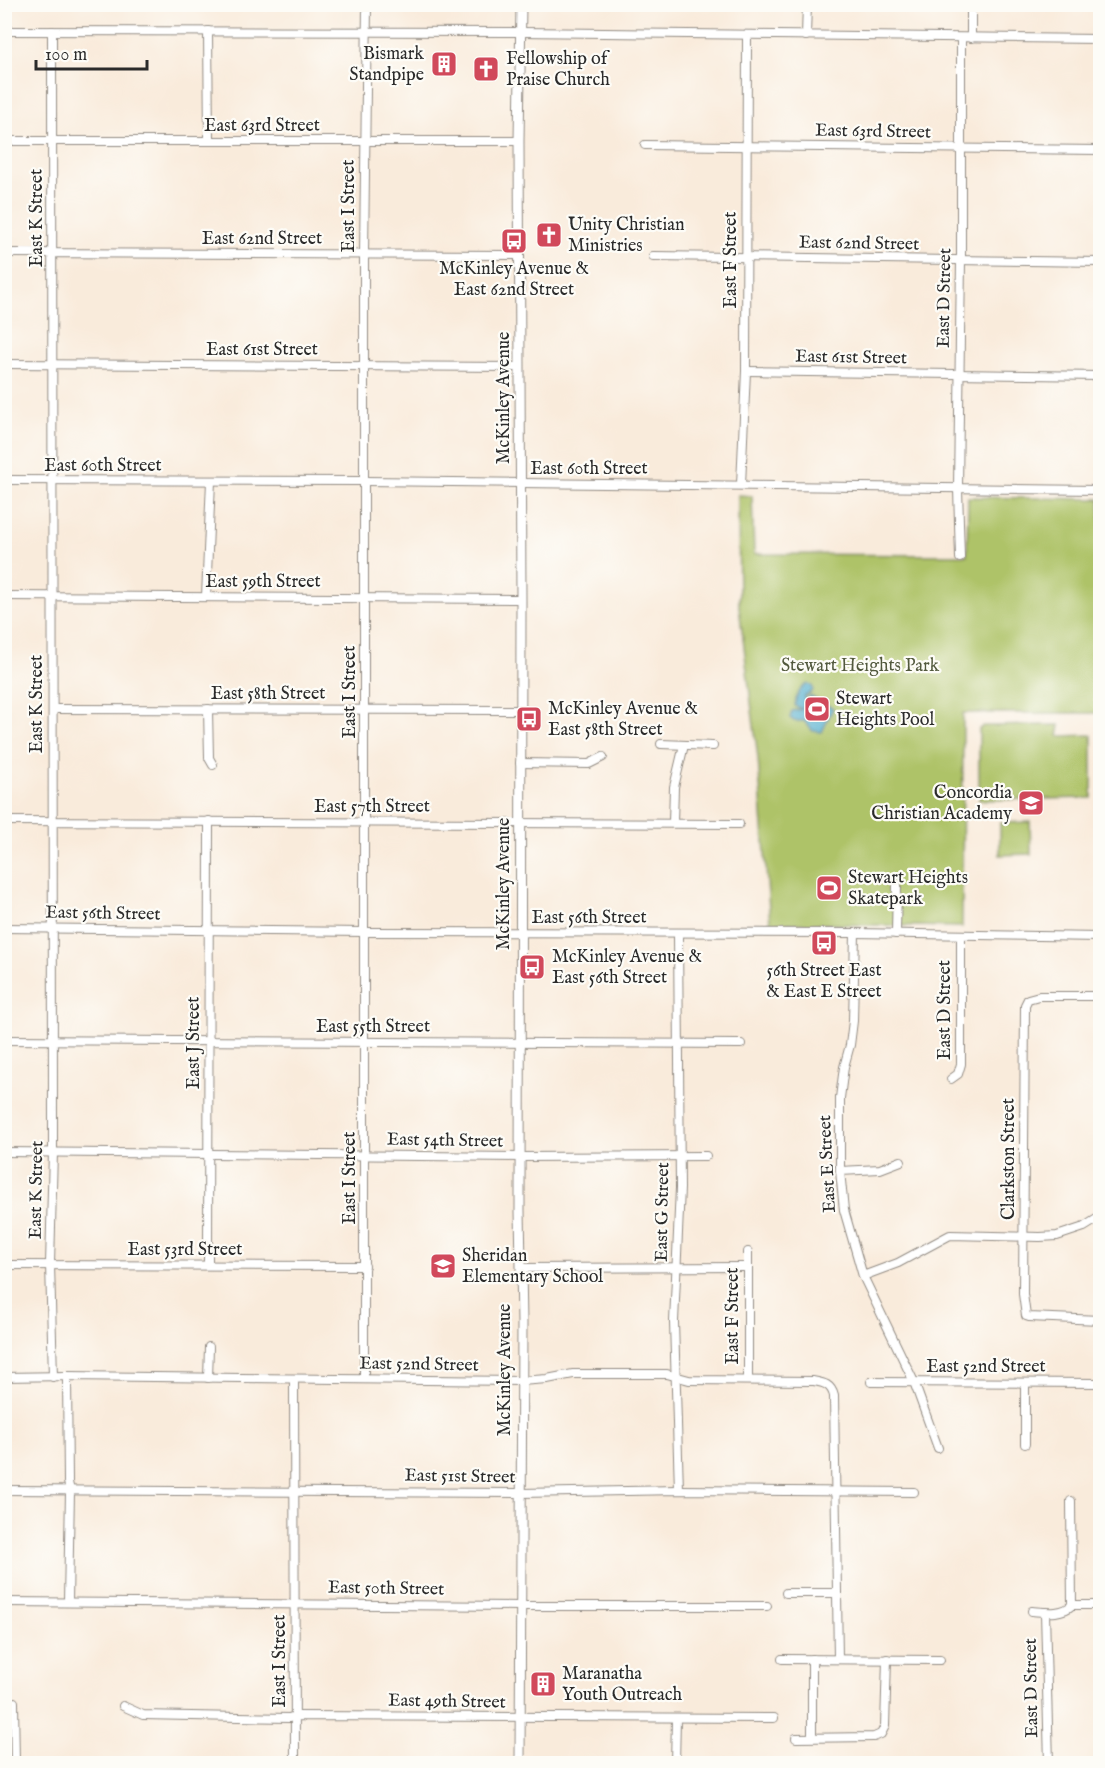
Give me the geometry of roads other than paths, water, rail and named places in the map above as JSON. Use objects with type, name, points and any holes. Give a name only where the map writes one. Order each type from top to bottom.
[{"type":"main road","name":"McKinley Avenue","points":[[520,1764],[522,1268],[519,141],[521,4]]},
{"type":"street","name":"East I Street","points":[[364,1379],[364,254],[367,4]]},
{"type":"street","points":[[806,36],[807,4]]},
{"type":"street","points":[[971,4],[971,38]]},
{"type":"street","points":[[4,31],[521,32],[1101,39]]},
{"type":"street","name":"East K Street","points":[[52,31],[53,1152],[50,1264],[52,1377]]},
{"type":"street","points":[[208,32],[208,141]]},
{"type":"street","name":"East F Street","points":[[741,485],[746,371],[747,35]]},
{"type":"street","name":"East D Street","points":[[960,558],[958,374],[961,260],[961,38]]},
{"type":"street","name":"East 63rd Street","points":[[4,141],[519,141]]},
{"type":"street","name":"East 63rd Street","points":[[645,145],[1101,150]]},
{"type":"street","name":"East 62nd Street","points":[[4,253],[520,255]]},
{"type":"street","name":"East 62nd Street","points":[[653,256],[1101,262]]},
{"type":"street","name":"East 61st Street","points":[[4,364],[520,367]]},
{"type":"street","name":"East 61st Street","points":[[746,371],[1101,376]]},
{"type":"street","name":"East 60th Street","points":[[4,480],[1101,490]]},
{"type":"street","points":[[206,597],[211,482]]},
{"type":"street","name":"East 59th Street","points":[[4,596],[521,599]]},
{"type":"street","name":"East 58th Street","points":[[53,709],[520,711]]},
{"type":"street","points":[[208,709],[209,758],[213,765]]},
{"type":"street","points":[[661,744],[713,746]]},
{"type":"street","points":[[673,823],[674,787],[684,745]]},
{"type":"street","points":[[520,763],[589,764],[603,757]]},
{"type":"street","name":"East 57th Street","points":[[4,821],[739,824]]},
{"type":"street","name":"East J Street","points":[[208,821],[208,1265]]},
{"type":"street","points":[[896,934],[897,885]]},
{"type":"street","name":"East 56th Street","points":[[4,928],[521,933],[855,933],[1101,937]]},
{"type":"street","name":"East G Street","points":[[678,933],[680,1188],[674,1322],[679,1490]]},
{"type":"street","name":"East E Street","points":[[855,933],[853,1021],[840,1098],[840,1171],[848,1225],[863,1276],[914,1382],[938,1448]]},
{"type":"street","name":"East D Street","points":[[951,1079],[958,1074],[960,1064],[961,936]]},
{"type":"street","name":"Clarkston Street","points":[[1101,996],[1039,996],[1030,998],[1024,1012],[1024,1308],[1026,1316],[1040,1319],[1101,1320]]},
{"type":"street","name":"East 55th Street","points":[[4,1040],[741,1044]]},
{"type":"street","name":"East 54th Street","points":[[4,1152],[520,1157],[706,1156]]},
{"type":"street","points":[[840,1171],[880,1169],[901,1161]]},
{"type":"street","points":[[863,1276],[898,1263],[946,1236],[1057,1236],[1084,1227],[1101,1217]]},
{"type":"street","name":"East F Street","points":[[747,1252],[748,1380]]},
{"type":"street","name":"East 53rd Street","points":[[4,1265],[365,1266]]},
{"type":"street","points":[[522,1268],[747,1267]]},
{"type":"street","points":[[208,1378],[209,1347]]},
{"type":"street","name":"East 52nd Street","points":[[4,1377],[521,1381],[573,1374],[667,1374],[689,1380],[813,1381],[830,1386],[834,1396],[836,1491]]},
{"type":"street","points":[[67,1376],[70,1491],[68,1602]]},
{"type":"street","name":"East I Street","points":[[294,1379],[296,1764]]},
{"type":"street","name":"East 52nd Street","points":[[871,1382],[1101,1383]]},
{"type":"street","points":[[1025,1444],[1026,1383]]},
{"type":"street","name":"East 51st Street","points":[[4,1490],[521,1493],[679,1490],[914,1492]]},
{"type":"street","points":[[836,1491],[838,1659]]},
{"type":"street","points":[[1032,1611],[1066,1610],[1071,1605],[1071,1501]]},
{"type":"street","points":[[786,1593],[837,1593]]},
{"type":"street","name":"East 50th Street","points":[[4,1602],[767,1606]]},
{"type":"street","points":[[1071,1605],[1101,1605]]},
{"type":"street","name":"East D Street","points":[[1045,1612],[1049,1764]]},
{"type":"street","points":[[782,1659],[940,1660]]},
{"type":"street","points":[[812,1659],[812,1737]]},
{"type":"street","points":[[796,1737],[874,1737],[882,1733],[885,1726],[887,1659]]},
{"type":"street","points":[[14,1702],[15,1764]]},
{"type":"street","name":"East 49th Street","points":[[123,1706],[143,1715],[289,1718],[295,1716],[774,1718]]},
{"type":"street","points":[[675,1764],[676,1718]]},
{"type":"water","name":"Stewart Heights Pool","points":[[808,684],[813,689],[805,696],[804,706],[810,696],[833,708],[822,732],[813,731],[804,721],[794,721],[790,718],[792,711],[802,709],[795,706],[796,700],[800,690]]},
{"type":"place","name":"Bismark Standpipe","points":[[444,64]]},
{"type":"place","name":"Fellowship of Praise Church","points":[[486,69]]},
{"type":"place","name":"Unity Christian Ministries","points":[[549,235]]},
{"type":"place","name":"McKinley Avenue & East 62nd Street","points":[[514,241]]},
{"type":"place","name":"Stewart Heights Pool","points":[[817,709]]},
{"type":"place","name":"McKinley Avenue & East 58th Street","points":[[529,719]]},
{"type":"place","name":"Concordia Christian Academy","points":[[1031,803]]},
{"type":"place","name":"Stewart Heights Skatepark","points":[[829,888]]},
{"type":"place","name":"56th Street East & East E Street","points":[[824,943]]},
{"type":"place","name":"McKinley Avenue & East 56th Street","points":[[532,967]]},
{"type":"place","name":"Sheridan Elementary School","points":[[443,1266]]},
{"type":"place","name":"Maranatha Youth Outreach","points":[[543,1684]]},
{"type":"park label","name":"Stewart Heights Park","points":[[860,666]]}]
